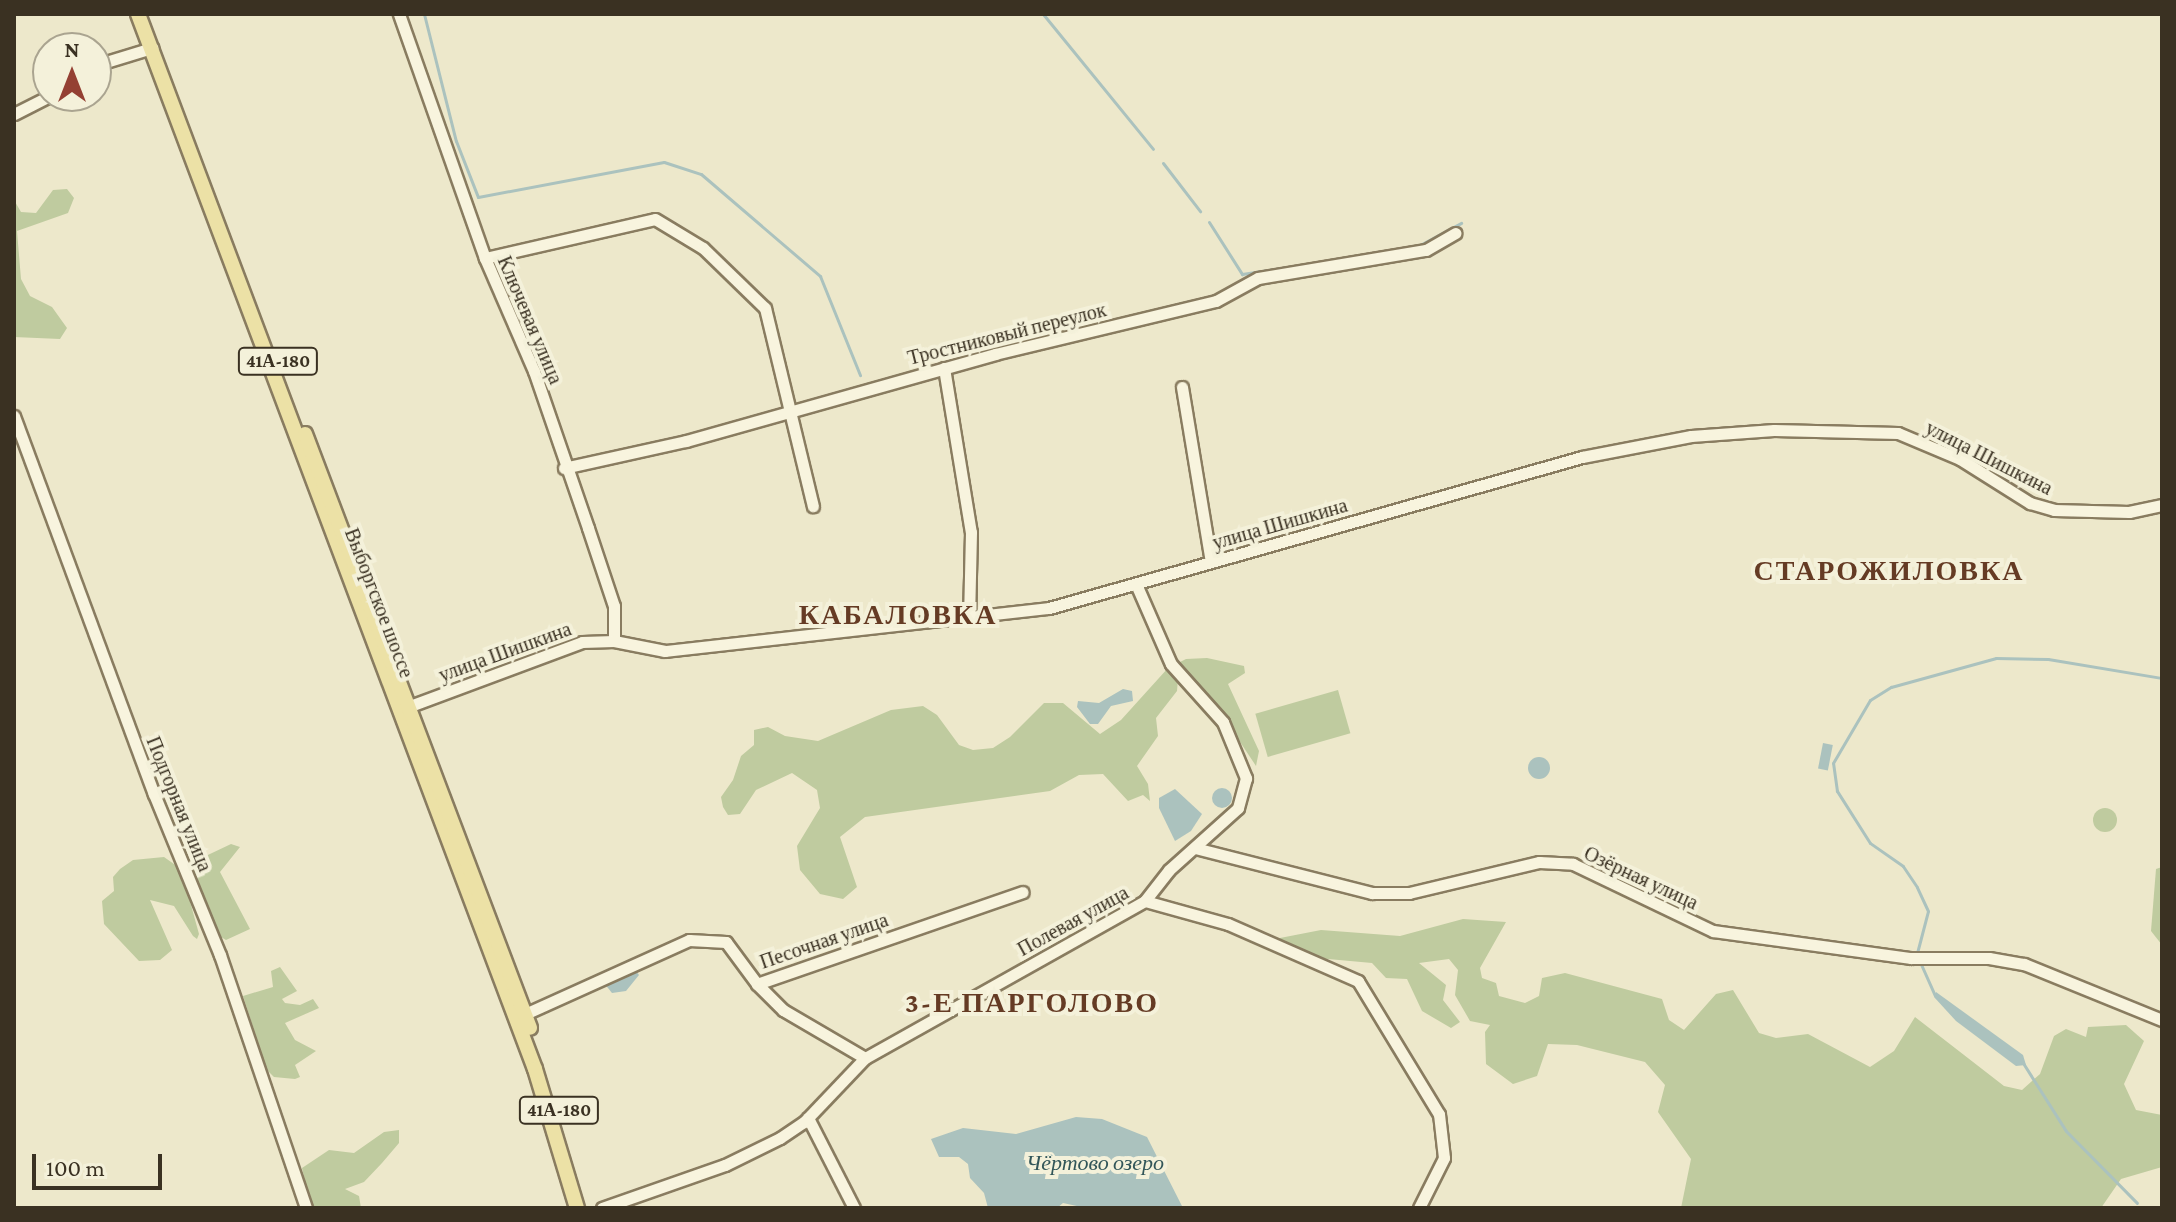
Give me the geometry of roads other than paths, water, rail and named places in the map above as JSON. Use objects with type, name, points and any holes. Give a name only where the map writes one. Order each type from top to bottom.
[{"type":"main road","name":"Выборгское шоссе","points":[[138,14],[525,1014],[566,1130],[587,1208]]},
{"type":"main road","name":"Выборгское шоссе","points":[[149,14],[535,1069],[577,1208]]},
{"type":"street","name":"Ключевая улица","points":[[399,14],[485,258],[534,371],[564,468],[614,606],[614,641]]},
{"type":"street","points":[[112,59],[152,48]]},
{"type":"street","points":[[14,114],[32,105]]},
{"type":"street","points":[[485,258],[655,219],[703,248],[765,308],[793,408],[813,506]]},
{"type":"street","name":"Тростниковый переулок","points":[[564,468],[686,441],[793,408],[944,368],[1216,301],[1258,278],[1426,250],[1456,233]]},
{"type":"street","points":[[944,368],[971,532],[969,618]]},
{"type":"street","points":[[1182,387],[1211,562]]},
{"type":"street","name":"Подгорная улица","points":[[14,416],[154,794],[220,955],[306,1208]]},
{"type":"street","name":"улица Шишкина","points":[[405,708],[561,648],[614,641],[665,651],[1049,608],[1582,457],[1691,436],[1774,430],[1898,433],[1960,459],[2018,497],[2054,510],[2129,512],[2162,505]]},
{"type":"street","points":[[1136,584],[1171,664],[1223,722],[1246,778],[1238,808],[1145,901]]},
{"type":"street","name":"Озёрная улица","points":[[1195,848],[1372,893],[1409,893],[1539,862],[1573,864],[1713,931],[1911,958],[1989,958],[2024,964],[2162,1020]]},
{"type":"street","name":"Песочная улица","points":[[525,1014],[689,940],[726,942],[757,984],[1022,892]]},
{"type":"street","name":"Полевая улица","points":[[602,1208],[725,1165],[808,1118],[865,1058],[1145,901],[1228,924],[1358,981],[1439,1114],[1444,1158],[1419,1208]]},
{"type":"street","points":[[757,984],[783,1010],[865,1058]]},
{"type":"street","points":[[808,1118],[854,1208]]},
{"type":"water","points":[[1123,689],[1132,691],[1133,701],[1111,706],[1098,724],[1090,724],[1077,707],[1078,701],[1099,703]]},
{"type":"water","points":[[1823,743],[1833,745],[1828,770],[1818,769]]},
{"type":"water","points":[[1539,757],[1547,760],[1550,768],[1547,776],[1539,779],[1531,776],[1528,768],[1531,760]]},
{"type":"water","points":[[1222,788],[1229,791],[1232,798],[1229,805],[1222,808],[1215,805],[1212,798],[1215,791]]},
{"type":"water","points":[[1175,789],[1202,814],[1191,831],[1175,841],[1159,808],[1159,798]]},
{"type":"water","points":[[633,967],[639,975],[626,991],[612,993],[604,983]]},
{"type":"water","points":[[1936,992],[2023,1055],[2026,1065],[2016,1066],[1956,1021],[1934,997]]},
{"type":"water","name":"Чёртово озеро","points":[[1076,1117],[1102,1119],[1147,1137],[1183,1208],[1086,1208],[1063,1203],[1057,1208],[988,1208],[984,1193],[970,1178],[968,1164],[959,1157],[939,1157],[931,1139],[963,1128],[1016,1134]]},
{"type":"waterway","points":[[424,14],[456,141],[478,197],[664,162],[701,174],[820,276],[860,375]]},
{"type":"waterway","points":[[1043,14],[1153,149]]},
{"type":"waterway","points":[[1163,163],[1200,211]]},
{"type":"waterway","points":[[1209,222],[1242,274],[1288,267]]},
{"type":"waterway","points":[[1418,246],[1461,223]]},
{"type":"waterway","points":[[1917,953],[1928,911],[1917,887],[1903,866],[1870,843],[1837,791],[1833,763],[1870,700],[1891,687],[1996,658],[2048,659],[2162,678]]},
{"type":"waterway","points":[[1920,962],[1935,995]]},
{"type":"waterway","points":[[2023,1063],[2066,1131],[2137,1203]]},
{"type":"district","name":"СТАРОЖИЛОВКА","points":[[1889,571]]},
{"type":"district","name":"КАБАЛОВКА","points":[[898,615]]},
{"type":"district","name":"3-Е ПАРГОЛОВО","points":[[1032,1003]]}]
